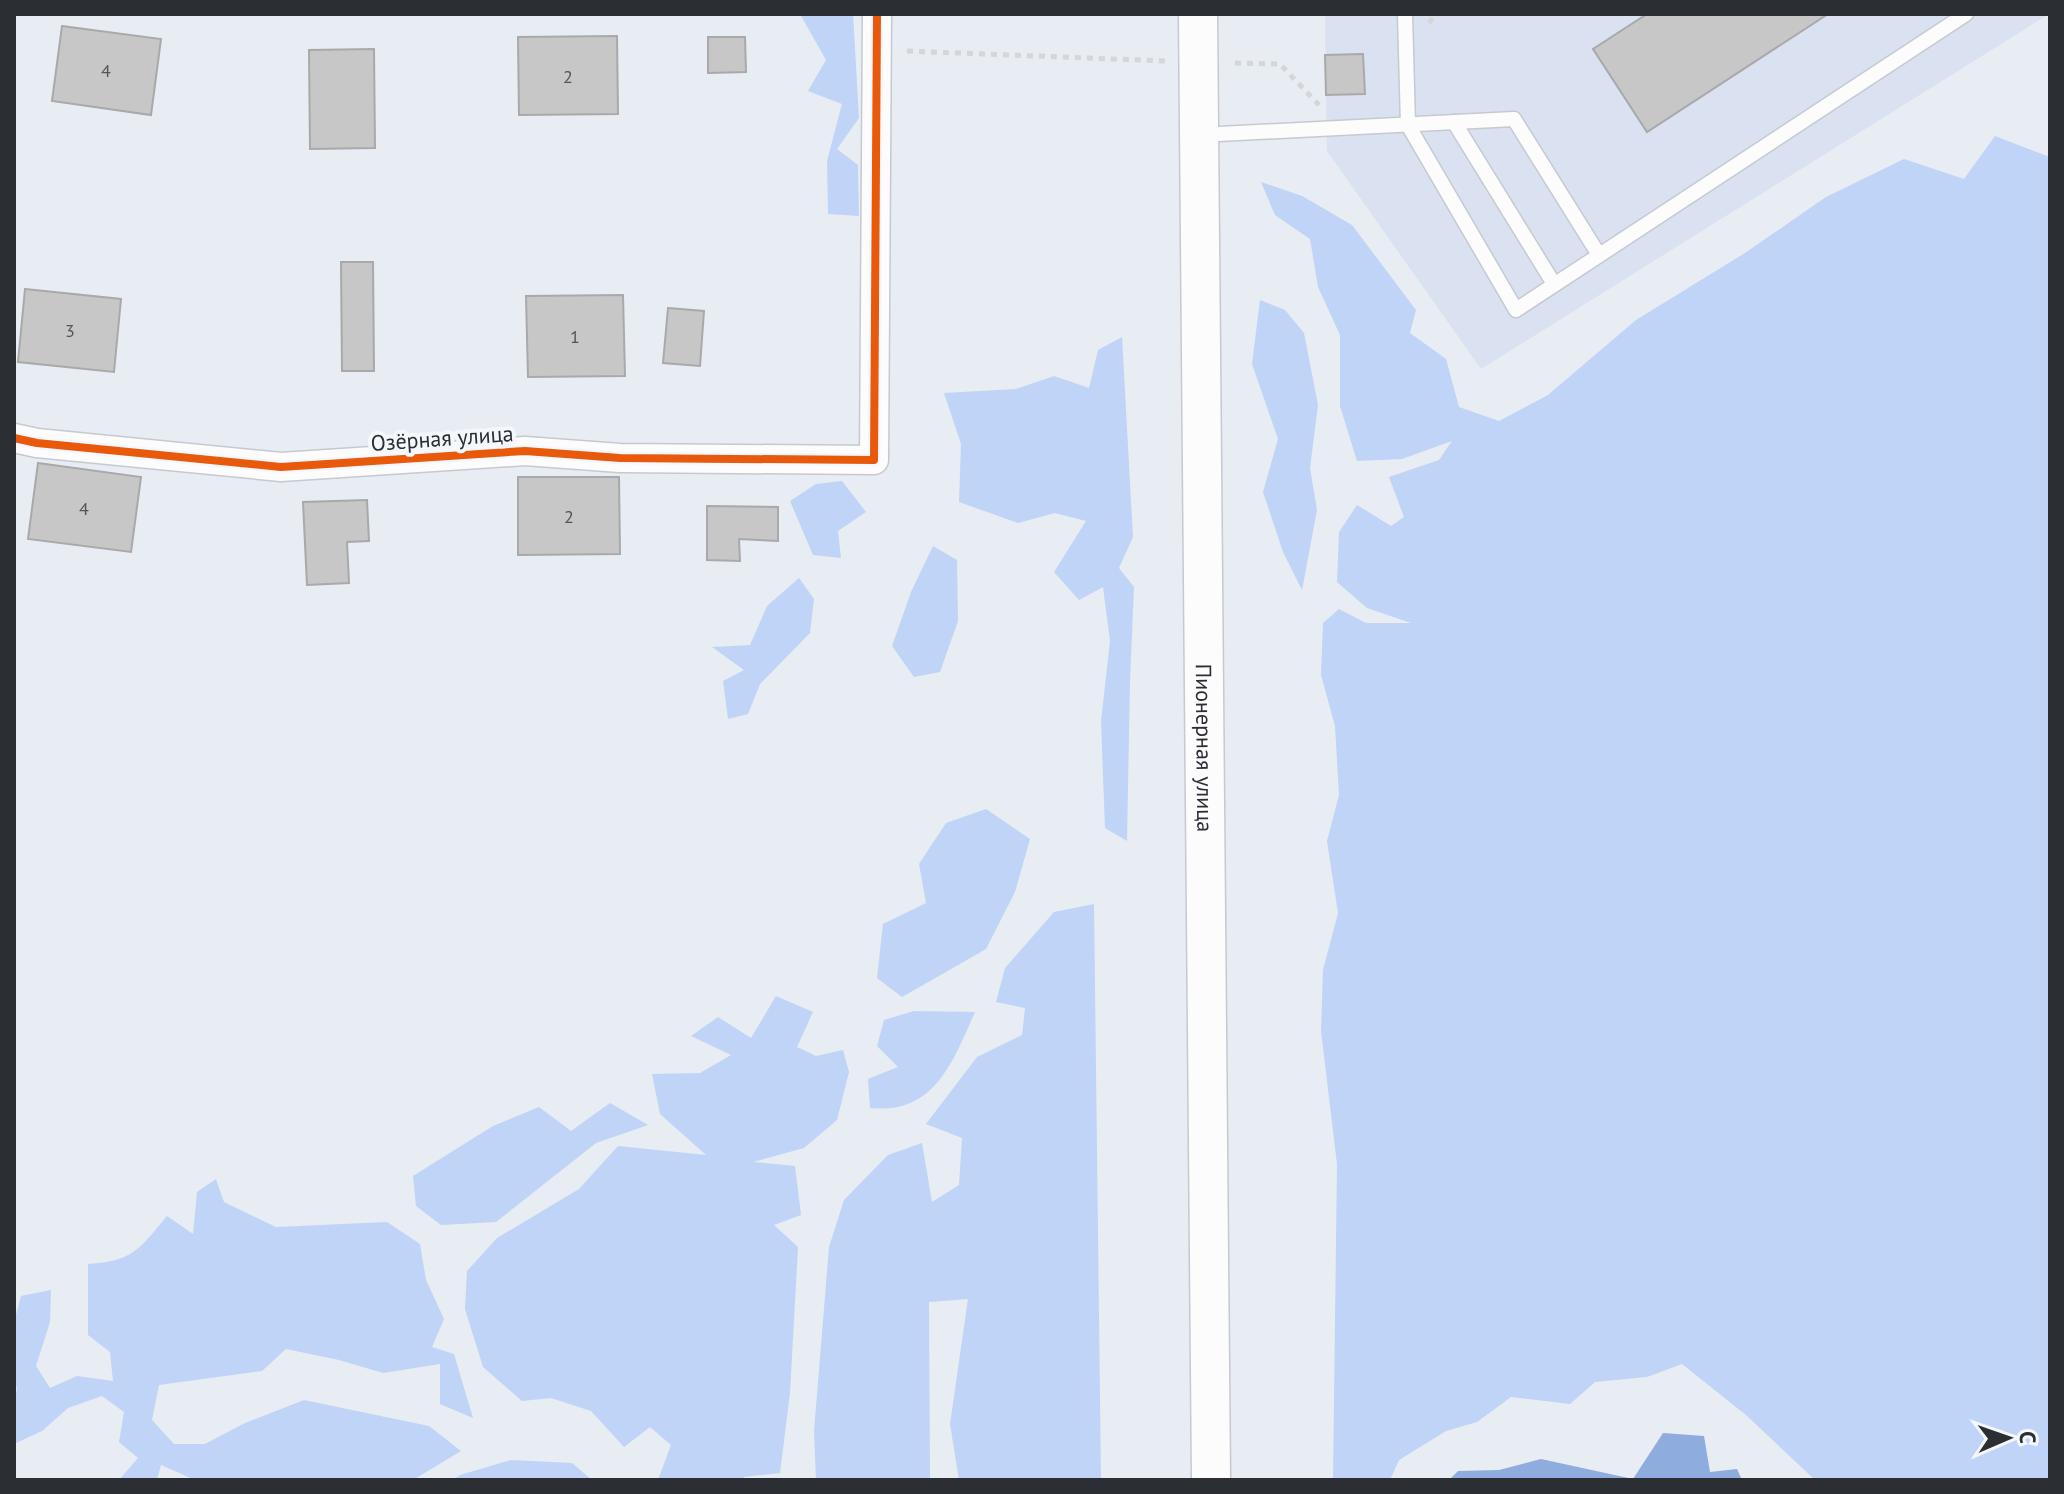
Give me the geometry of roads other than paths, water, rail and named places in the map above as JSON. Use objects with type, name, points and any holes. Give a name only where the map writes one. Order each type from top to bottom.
[{"type":"main road","name":"Пионерная улица","points":[[1198,14],[1211,1480]]},
{"type":"street","name":"Озёрная улица","points":[[14,438],[37,443],[281,467],[525,451],[620,458],[874,460],[877,14]]},
{"type":"lane","points":[[1405,14],[1408,125],[1516,310],[1966,14]]},
{"type":"lane","points":[[1199,135],[1514,119],[1599,255]]},
{"type":"lane","points":[[1454,122],[1554,284]]}]
